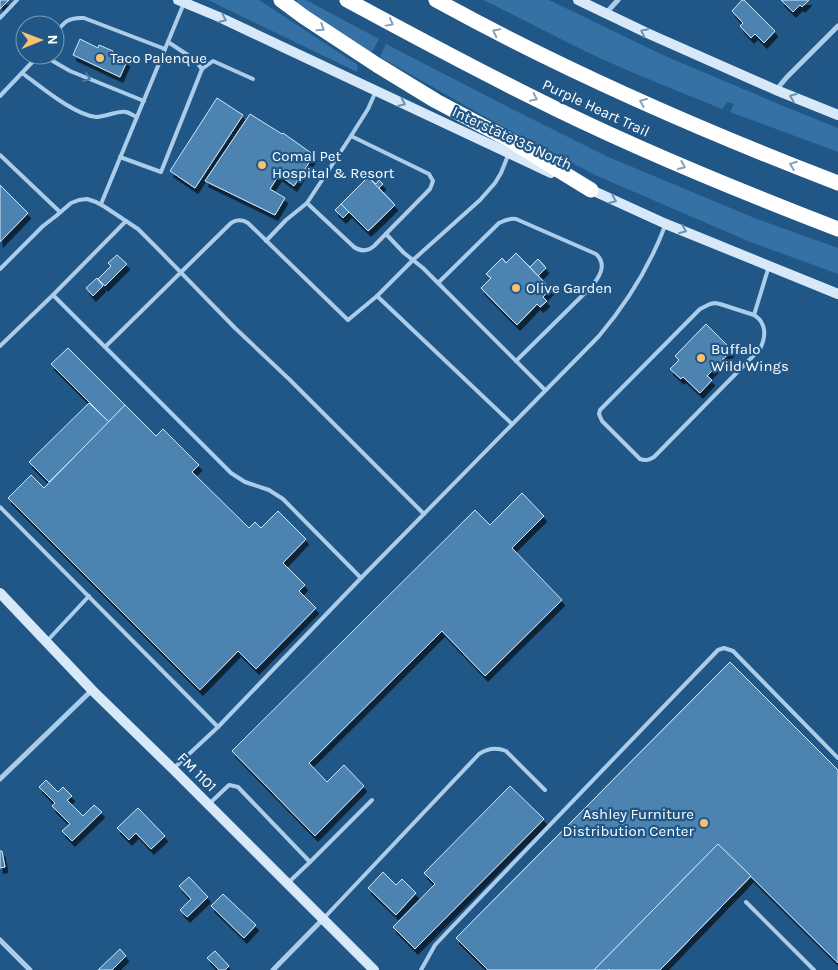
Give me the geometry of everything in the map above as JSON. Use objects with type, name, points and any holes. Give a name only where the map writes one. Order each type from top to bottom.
[{"type":"highway","points":[[281,0],[361,54],[419,90],[511,141],[591,190]]},
{"type":"highway","name":"Purple Heart Trail","points":[[347,0],[434,48],[533,98],[663,158],[838,229]]},
{"type":"highway","name":"Purple Heart Trail","points":[[436,0],[489,29],[644,103],[838,183]]},
{"type":"main road","points":[[578,0],[647,34],[838,115]]},
{"type":"main road","name":"Interstate 35 North","points":[[181,1],[666,224],[838,294]]},
{"type":"main road","name":"FM 1101","points":[[0,593],[92,690],[374,970]]},
{"type":"street","points":[[606,14],[618,0]]},
{"type":"street","points":[[776,90],[838,26]]},
{"type":"street","points":[[0,779],[92,690]]},
{"type":"street","points":[[273,970],[323,919]]},
{"type":"street","points":[[0,940],[30,970]]},
{"type":"lane","points":[[0,18],[17,0]]},
{"type":"lane","points":[[101,204],[168,42],[181,1]]},
{"type":"lane","points":[[65,22],[76,17],[84,18],[165,49]]},
{"type":"lane","points":[[168,42],[194,59],[202,69]]},
{"type":"lane","points":[[120,157],[161,172],[202,69],[213,61],[252,79]]},
{"type":"lane","points":[[0,96],[30,65]]},
{"type":"lane","points":[[60,65],[144,101]]},
{"type":"lane","points":[[22,73],[82,114],[103,116],[126,112],[137,117]]},
{"type":"lane","points":[[266,241],[286,220],[307,203],[368,109],[376,91]]},
{"type":"lane","points":[[307,203],[357,249],[364,251],[371,249],[429,192],[432,178],[426,172],[351,136]]},
{"type":"lane","points":[[105,347],[231,223],[244,220],[348,320],[377,296],[413,260],[480,200],[501,173],[509,153]]},
{"type":"lane","points":[[0,155],[60,212]]},
{"type":"lane","points":[[0,269],[43,226],[71,203],[87,199],[101,204],[142,233],[235,328],[290,380],[424,514]]},
{"type":"lane","points":[[438,283],[499,223],[512,219],[516,219],[596,254],[601,260],[602,267],[590,288],[516,361]]},
{"type":"lane","points":[[0,345],[53,295],[126,221]]},
{"type":"lane","points":[[173,769],[218,727],[361,578],[600,336],[645,269],[666,224]]},
{"type":"lane","points":[[386,234],[404,253],[423,268],[545,390]]},
{"type":"lane","points":[[754,315],[769,266]]},
{"type":"lane","points":[[53,295],[231,473],[245,482],[269,490],[277,495],[361,578]]},
{"type":"lane","points":[[377,296],[512,424]]},
{"type":"lane","points":[[720,304],[754,315],[761,321],[765,330],[760,349],[654,457],[649,460],[640,459],[602,422],[599,414],[603,407],[705,306],[720,304]]},
{"type":"lane","points":[[0,507],[218,727]]},
{"type":"lane","points":[[46,642],[89,596]]},
{"type":"lane","points":[[421,970],[435,946],[452,927],[718,650],[728,648],[732,651],[838,758]]},
{"type":"lane","points":[[323,919],[479,754],[493,748],[506,751],[545,790]]},
{"type":"lane","points":[[208,805],[229,785],[238,787],[310,862]]},
{"type":"lane","points":[[287,883],[372,800]]},
{"type":"lane","points":[[746,902],[814,970]]},
{"type":"shaded area","points":[[208,0],[259,0],[358,65],[357,72]]},
{"type":"shaded area","points":[[297,0],[306,0],[379,39],[371,54],[296,3]]},
{"type":"shaded area","points":[[483,0],[549,0],[665,56],[838,128],[838,152],[730,112],[734,104],[727,102],[722,109],[622,68]]},
{"type":"shaded area","points":[[386,44],[606,156],[757,219],[838,248],[838,274],[748,241],[595,175],[503,127],[380,57]]},
{"type":"building","points":[[0,0],[9,0],[0,9]]},
{"type":"building","points":[[742,0],[775,31],[764,43],[755,34],[751,38],[740,26],[743,23],[732,11]]},
{"type":"building","points":[[781,0],[809,0],[793,12]]},
{"type":"building","name":"Taco Palenque","points":[[80,39],[98,48],[99,45],[113,51],[112,54],[127,61],[120,77],[73,55]]},
{"type":"building","points":[[217,98],[243,115],[195,188],[170,171]]},
{"type":"building","name":"Comal Pet Hospital & Resort","points":[[250,114],[283,133],[314,155],[294,186],[279,175],[270,189],[285,198],[275,215],[205,181]]},
{"type":"building","points":[[368,177],[376,184],[379,180],[383,184],[379,188],[395,205],[368,231],[349,212],[343,218],[335,210]]},
{"type":"building","points":[[368,177],[395,205],[368,231],[341,204]]},
{"type":"building","points":[[0,185],[28,213],[0,242]]},
{"type":"building","points":[[341,204],[349,212],[343,218],[335,210]]},
{"type":"building","name":"Olive Garden","points":[[516,253],[530,267],[538,259],[546,268],[538,276],[551,289],[543,297],[547,301],[540,307],[537,304],[517,325],[481,288],[491,278],[486,274],[502,258],[506,263]]},
{"type":"building","name":"Olive Garden","points":[[516,253],[551,289],[543,297],[547,301],[540,307],[537,304],[517,325],[481,288],[491,278],[486,274],[502,258],[506,263]]},
{"type":"building","points":[[117,255],[127,264],[105,286],[98,279],[111,266],[108,263]]},
{"type":"building","points":[[538,259],[546,268],[538,276],[530,267]]},
{"type":"building","points":[[97,278],[103,286],[93,296],[86,288]]},
{"type":"building","name":"Buffalo Wild Wings","points":[[706,324],[732,350],[707,376],[712,380],[700,393],[683,377],[681,379],[670,369],[679,360],[675,356]]},
{"type":"building","points":[[68,348],[125,405],[109,422],[51,364]]},
{"type":"building","points":[[89,403],[109,422],[49,482],[29,462]]},
{"type":"building","points":[[125,405],[156,436],[163,429],[199,465],[192,472],[249,528],[255,522],[261,528],[278,511],[306,539],[283,563],[305,585],[299,591],[316,608],[256,669],[238,651],[200,690],[8,498],[31,475],[44,488]]},
{"type":"building","points":[[522,493],[544,516],[512,548],[562,600],[485,676],[442,631],[309,763],[327,782],[344,765],[364,786],[315,836],[232,751],[475,510],[490,525]]},
{"type":"building","name":"Ashley Furniture Distribution Center","points":[[730,662],[838,770],[838,963],[751,876],[660,970],[488,970],[456,938]]},
{"type":"building","name":"Ashley Furniture Distribution Center","points":[[730,662],[838,770],[838,963],[718,844],[594,970],[488,970],[456,938]]},
{"type":"building","points":[[46,780],[58,792],[63,787],[72,796],[67,800],[83,816],[94,805],[102,812],[72,841],[62,831],[70,824],[52,806],[55,803],[39,787]]},
{"type":"building","points":[[510,786],[544,819],[415,949],[393,927],[435,884],[424,873]]},
{"type":"building","points":[[138,808],[165,836],[151,849],[136,833],[129,840],[117,828]]},
{"type":"building","points":[[718,844],[751,876],[660,970],[594,970]]},
{"type":"building","points":[[0,851],[2,851],[5,867],[0,868]]},
{"type":"building","points":[[383,872],[396,885],[402,879],[416,893],[396,915],[368,888]]},
{"type":"building","points":[[189,877],[208,897],[187,917],[180,910],[191,899],[179,886]]},
{"type":"building","points":[[223,894],[256,925],[244,938],[211,906]]},
{"type":"building","points":[[120,949],[126,956],[112,970],[98,970]]},
{"type":"building","points":[[215,951],[229,966],[225,970],[219,970],[207,958]]},
{"type":"place","name":"Taco Palenque","points":[[100,58]]},
{"type":"place","name":"Comal Pet Hospital & Resort","points":[[262,165]]},
{"type":"place","name":"Olive Garden","points":[[516,288]]},
{"type":"place","name":"Buffalo Wild Wings","points":[[701,358]]},
{"type":"place","name":"Ashley Furniture Distribution Center","points":[[704,823]]}]
